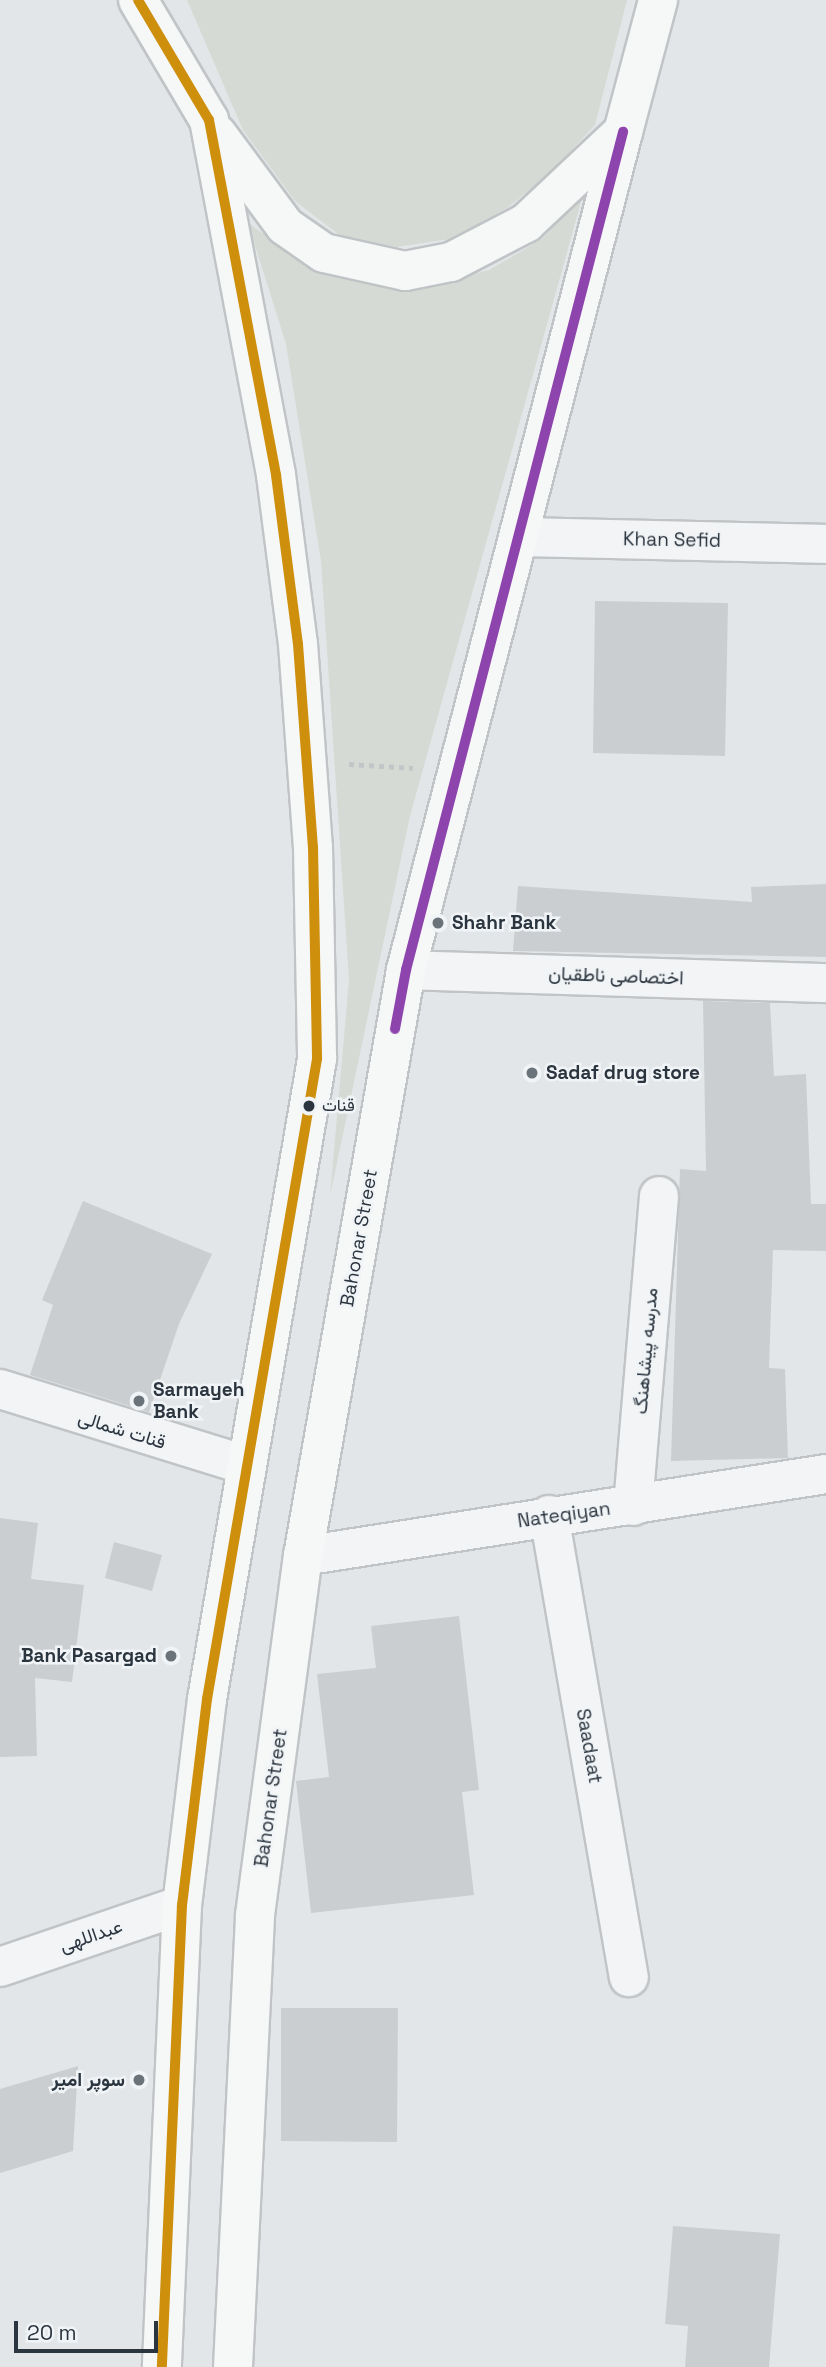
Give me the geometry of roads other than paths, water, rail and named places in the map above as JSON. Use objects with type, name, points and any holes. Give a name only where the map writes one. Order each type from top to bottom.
[{"type":"main road","points":[[138,0],[208,120],[285,226],[324,253],[405,271],[451,262],[495,243],[553,201],[623,132]]},
{"type":"main road","points":[[161,0],[208,120],[276,475],[298,644],[306,761],[317,1059],[207,1699],[182,1905],[162,2367]]},
{"type":"main road","name":"Bahonar Street","points":[[233,2367],[255,1915],[303,1556],[406,970],[658,0]]},
{"type":"street","name":"Khan Sefid","points":[[519,537],[826,544]]},
{"type":"street","name":"اختصاصی ناطقیان","points":[[406,970],[826,983]]},
{"type":"street","name":"مدرسه پیشاهنگ","points":[[633,1506],[659,1196]]},
{"type":"street","name":"قنات شمالى","points":[[0,1389],[246,1465]]},
{"type":"street","name":"Nateqiyan","points":[[303,1556],[826,1474]]},
{"type":"street","name":"Saadaat","points":[[549,1516],[629,1977]]},
{"type":"street","name":"عبداللهی","points":[[0,1967],[182,1905]]},
{"type":"place","name":"Shahr Bank","points":[[438,923]]},
{"type":"place","name":"Sadaf drug store","points":[[532,1073]]},
{"type":"place","name":"قنات","points":[[309,1106]]},
{"type":"place","name":"Sarmayeh Bank","points":[[139,1401]]},
{"type":"place","name":"Bank Pasargad","points":[[171,1656]]},
{"type":"place","name":"سوپر امیر","points":[[139,2080]]}]
